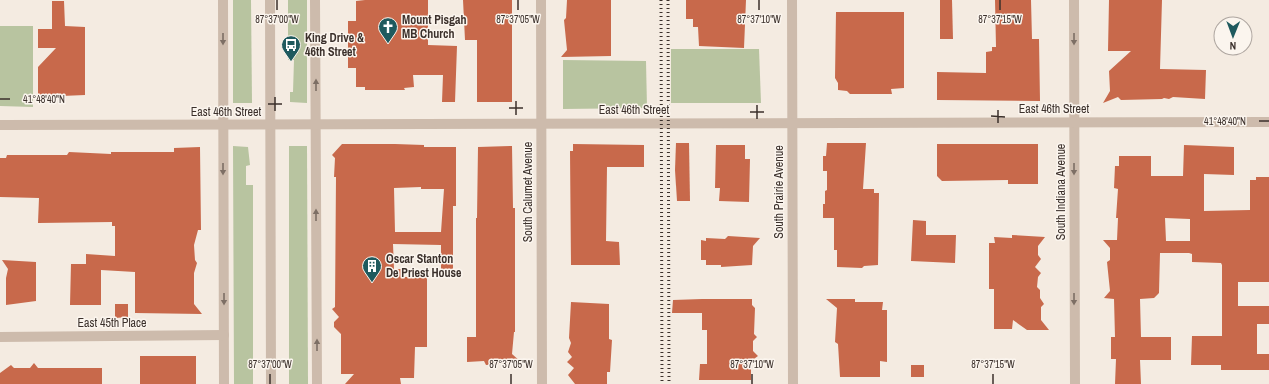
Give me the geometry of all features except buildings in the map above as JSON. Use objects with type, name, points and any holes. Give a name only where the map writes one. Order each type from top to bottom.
[{"type":"street","points":[[223,0],[224,384]]},
{"type":"street","points":[[270,0],[269,124],[271,384]]},
{"type":"street","points":[[316,0],[317,384]]},
{"type":"street","name":"South Calumet Avenue","points":[[541,0],[542,384]]},
{"type":"street","name":"South Prairie Avenue","points":[[792,0],[793,384]]},
{"type":"street","name":"South Indiana Avenue","points":[[1074,0],[1075,384]]},
{"type":"street","name":"East 46th Street","points":[[0,125],[1269,122]]},
{"type":"street","name":"East 45th Place","points":[[0,337],[224,335]]},
{"type":"green space","points":[[233,0],[251,0],[252,103],[233,103]]},
{"type":"green space","points":[[288,0],[307,0],[307,103],[290,102],[290,92],[293,92],[294,60],[288,60]]},
{"type":"green space","points":[[0,26],[33,26],[33,107],[0,106]]},
{"type":"green space","points":[[671,49],[759,49],[761,103],[671,103]]},
{"type":"green space","points":[[563,60],[646,61],[647,108],[563,109]]},
{"type":"green space","points":[[233,146],[248,147],[250,165],[246,166],[246,185],[253,185],[253,384],[234,384]]},
{"type":"green space","points":[[289,146],[307,146],[308,384],[289,384]]},
{"type":"railway","points":[[661,0],[662,384]]},
{"type":"railway","points":[[668,0],[669,384]]},
{"type":"place","name":"Mount Pisgah MB Church","points":[[388,44]]},
{"type":"place","name":"King Drive & 46th Street","points":[[291,62]]},
{"type":"place","name":"Oscar Stanton De Priest House","points":[[372,283]]}]
